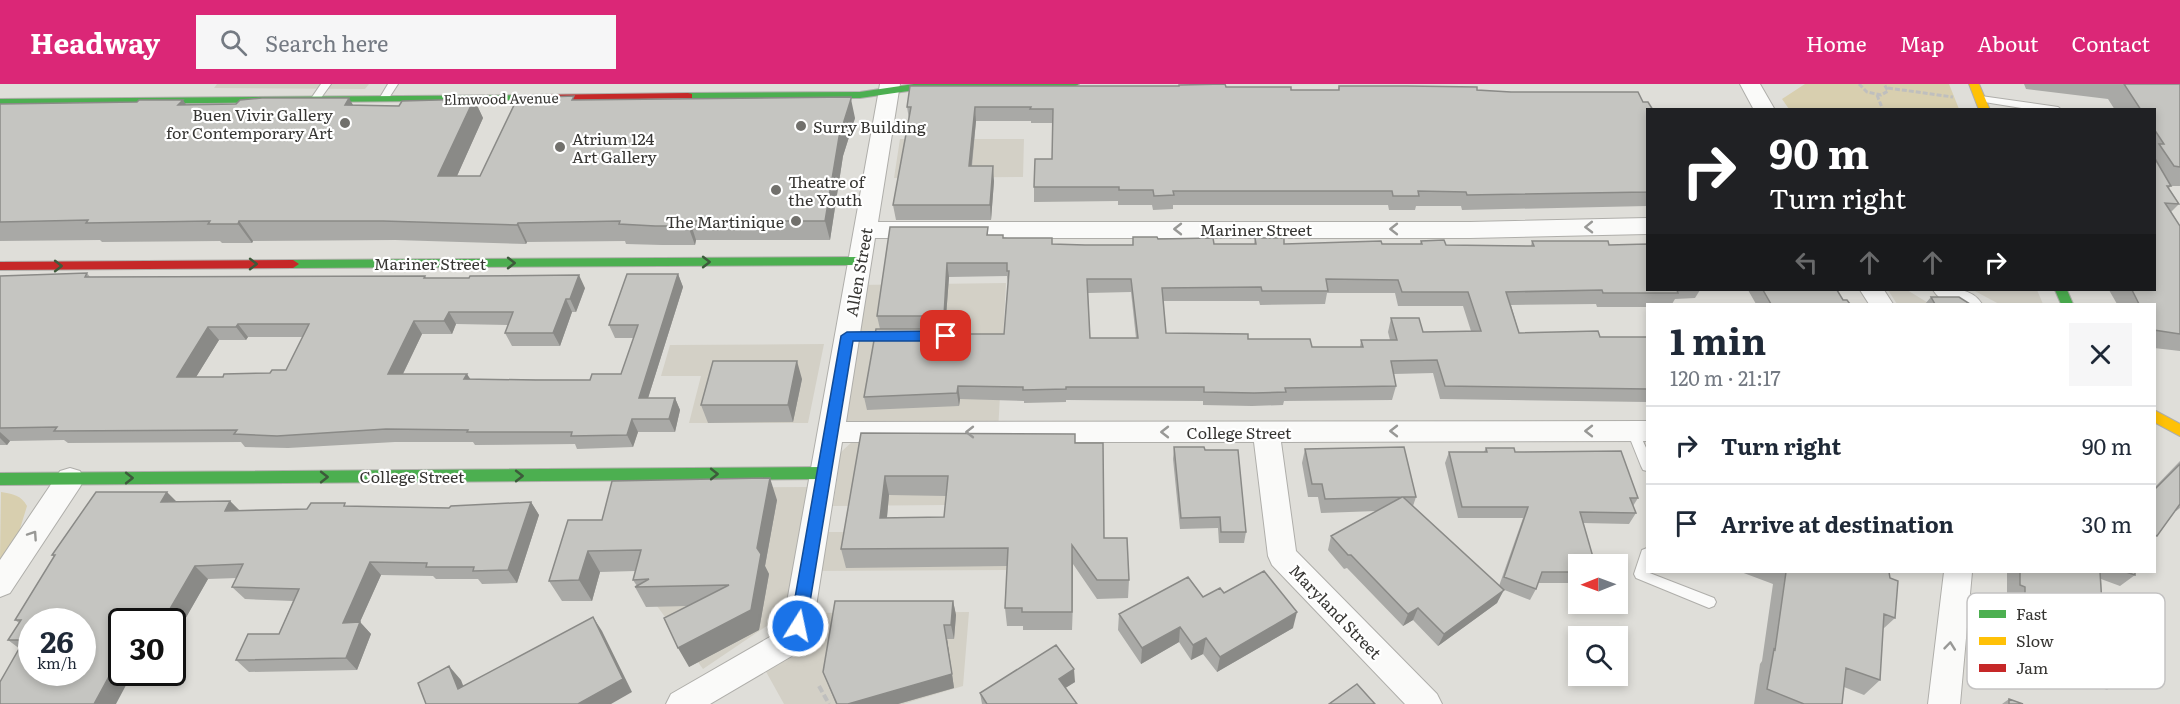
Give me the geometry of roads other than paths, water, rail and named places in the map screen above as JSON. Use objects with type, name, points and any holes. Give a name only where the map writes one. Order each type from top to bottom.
[{"type":"street","name":"Elmwood Avenue","points":[[0,102],[860,94],[890,87],[929,85],[1074,84]]},
{"type":"street","points":[[1750,84],[1764,108]]},
{"type":"street","points":[[1974,84],[1983,104]]},
{"type":"street","name":"Allen Street","points":[[682,704],[796,638],[890,87]]},
{"type":"street","name":"Mariner Street","points":[[866,230],[1470,230],[1646,226]]},
{"type":"street","name":"Mariner Street","points":[[0,266],[861,261]]},
{"type":"street","points":[[1948,291],[1968,303]]},
{"type":"street","points":[[2156,416],[2180,431]]},
{"type":"street","name":"College Street","points":[[831,432],[1640,431]]},
{"type":"street","name":"Maryland Street","points":[[1266,432],[1282,556],[1426,704]]},
{"type":"street","name":"College Street","points":[[0,479],[824,473]]},
{"type":"street","points":[[0,584],[70,479]]},
{"type":"street","points":[[1944,704],[1958,573]]},
{"type":"lane","points":[[315,99],[326,84]]},
{"type":"lane","points":[[384,99],[393,84]]},
{"type":"lane","points":[[1983,104],[2033,108]]},
{"type":"lane","points":[[847,336],[906,336]]},
{"type":"lane","points":[[1640,431],[1646,461]]},
{"type":"lane","points":[[1646,557],[1641,574],[1709,602]]},
{"type":"place","name":"Buen Vivir Gallery for Contemporary Art","points":[[345,123]]},
{"type":"place","name":"Surry Building","points":[[801,126]]},
{"type":"place","name":"Atrium 124 Art Gallery","points":[[560,147]]},
{"type":"place","name":"Theatre of the Youth","points":[[776,190]]},
{"type":"place","name":"The Martinique","points":[[796,221]]}]
